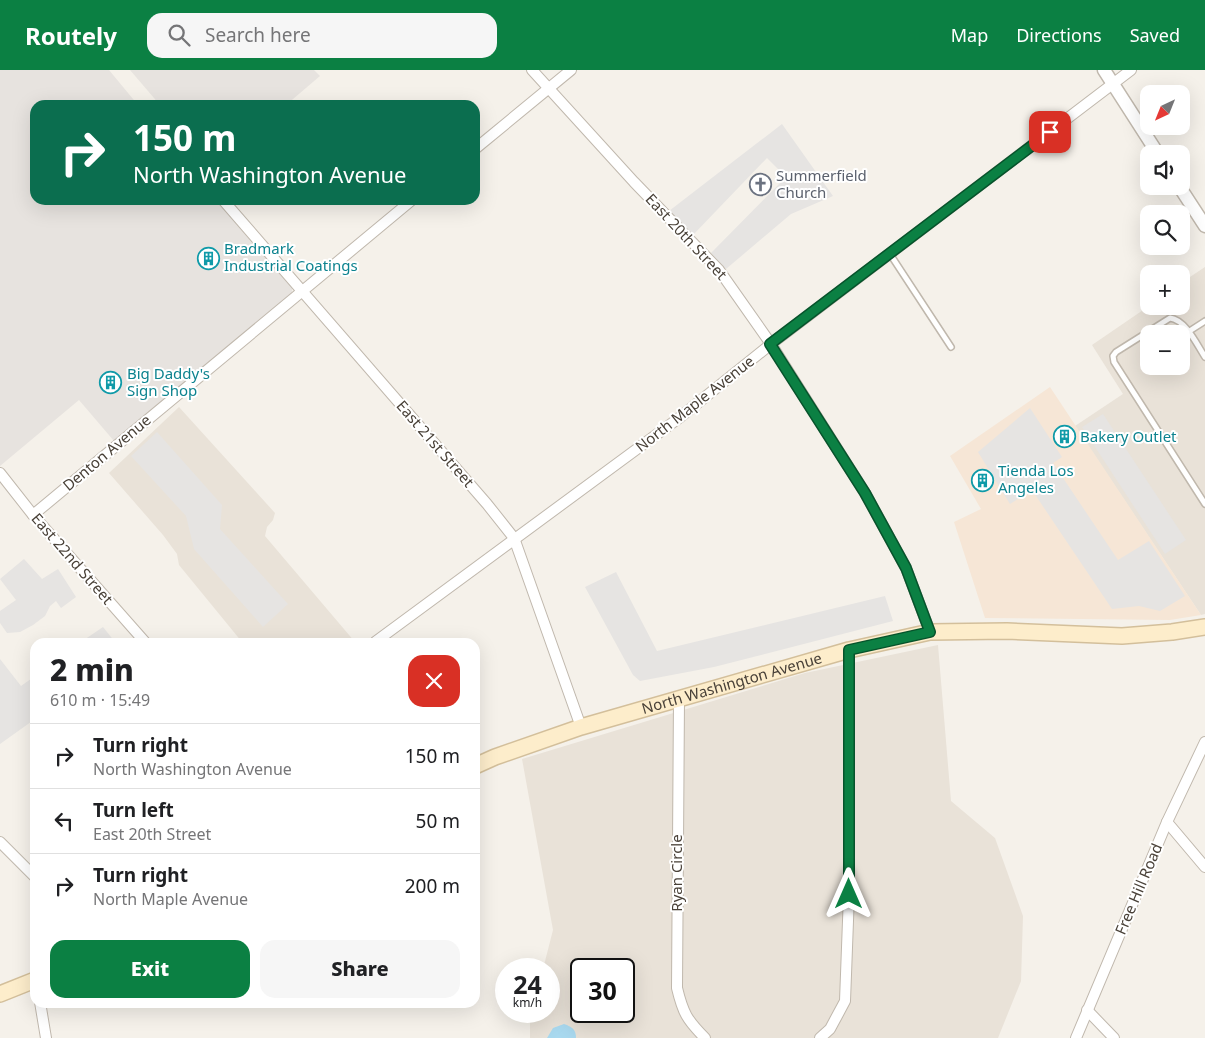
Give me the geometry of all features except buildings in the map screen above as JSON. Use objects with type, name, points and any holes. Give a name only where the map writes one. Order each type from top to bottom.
[{"type":"main road","name":"North Washington Avenue","points":[[480,764],[581,727],[849,650],[930,632],[1007,631],[1122,636],[1205,627]]},
{"type":"main road","points":[[0,994],[30,982]]},
{"type":"street","name":"East 20th Street","points":[[532,70],[634,182],[718,270],[770,344],[865,493],[906,568],[930,632]]},
{"type":"street","points":[[480,145],[571,70]]},
{"type":"street","points":[[1104,70],[1152,145]]},
{"type":"street","name":"North Maple Avenue","points":[[380,638],[679,418],[770,344],[1131,70]]},
{"type":"street","points":[[1185,195],[1205,226]]},
{"type":"street","name":"East 21st Street","points":[[227,205],[487,504],[514,538],[581,727]]},
{"type":"street","name":"Denton Avenue","points":[[33,515],[406,205]]},
{"type":"street","name":"East 22nd Street","points":[[0,473],[33,515],[141,638]]},
{"type":"street","points":[[820,1038],[830,1029],[845,1001],[849,894],[849,650]]},
{"type":"street","name":"Ryan Circle","points":[[679,699],[676,988],[682,1009],[692,1025],[705,1038]]},
{"type":"street","name":"Free Hill Road","points":[[1076,1038],[1167,822],[1205,742]]},
{"type":"street","points":[[1167,822],[1205,867]]},
{"type":"street","points":[[0,842],[30,872]]},
{"type":"street","points":[[41,1008],[46,1038]]},
{"type":"street","points":[[1087,1010],[1114,1038]]},
{"type":"lane","points":[[890,254],[951,347]]},
{"type":"lane","points":[[1159,325],[1170,318],[1176,318],[1182,325]]},
{"type":"lane","points":[[1190,331],[1205,321]]},
{"type":"lane","points":[[1190,335],[1205,358]]},
{"type":"lane","points":[[1140,337],[1116,352],[1114,362],[1205,504]]},
{"type":"shaded area","points":[[0,70],[109,70],[134,100],[30,100],[30,205],[224,205],[292,287],[292,292],[114,441],[79,400],[0,466]]},
{"type":"shaded area","points":[[130,70],[314,70],[320,76],[292,100],[156,100]]},
{"type":"shaded area","points":[[782,124],[833,196],[791,214],[726,269],[711,253],[786,177],[767,158],[693,235],[669,211]]},
{"type":"shaded area","points":[[1205,267],[1205,614],[1201,615],[1075,426],[1123,394],[1092,345],[1140,312],[1140,315],[1190,315],[1190,277]]},
{"type":"shaded area","points":[[1050,387],[1201,615],[1170,620],[985,618],[954,522],[981,509],[950,456]]},
{"type":"shaded area","points":[[179,407],[275,513],[273,520],[267,527],[265,536],[352,638],[239,638],[179,565],[177,554],[163,535],[109,473]]},
{"type":"shaded area","points":[[1030,408],[1062,457],[1053,463],[1118,560],[1149,541],[1185,596],[1160,611],[1139,606],[1112,609],[1032,490],[1010,504],[978,452]]},
{"type":"shaded area","points":[[1103,414],[1186,540],[1165,554],[1082,427]]},
{"type":"shaded area","points":[[157,432],[222,505],[220,529],[288,604],[263,627],[194,549],[186,516],[131,456]]},
{"type":"shaded area","points":[[24,559],[42,579],[58,569],[76,597],[61,608],[56,601],[50,606],[45,616],[33,625],[20,632],[7,633],[0,623],[0,611],[16,600],[0,579]]},
{"type":"shaded area","points":[[616,572],[657,651],[885,596],[893,621],[714,667],[640,681],[633,675],[585,587]]},
{"type":"shaded area","points":[[103,627],[112,638],[87,638]]},
{"type":"shaded area","points":[[938,645],[951,801],[995,838],[1023,916],[1021,981],[998,1038],[530,1038],[530,1023],[560,1023],[560,958],[546,958],[553,930],[522,759],[805,673]]},
{"type":"shaded area","points":[[0,659],[21,686],[30,680],[30,723],[0,744]]},
{"type":"water","points":[[564,1024],[573,1029],[576,1038],[547,1038],[553,1028]]},
{"type":"place","name":"Summerfield Church","points":[[760,185]]},
{"type":"place","name":"Bradmark Industrial Coatings","points":[[208,258]]},
{"type":"place","name":"Big Daddy's Sign Shop","points":[[111,383]]},
{"type":"place","name":"Bakery Outlet","points":[[1064,437]]},
{"type":"place","name":"Tienda Los Angeles","points":[[982,480]]},
{"type":"route","points":[[849,894],[849,650],[930,632],[906,568],[865,493],[770,344],[1050,132]]}]
